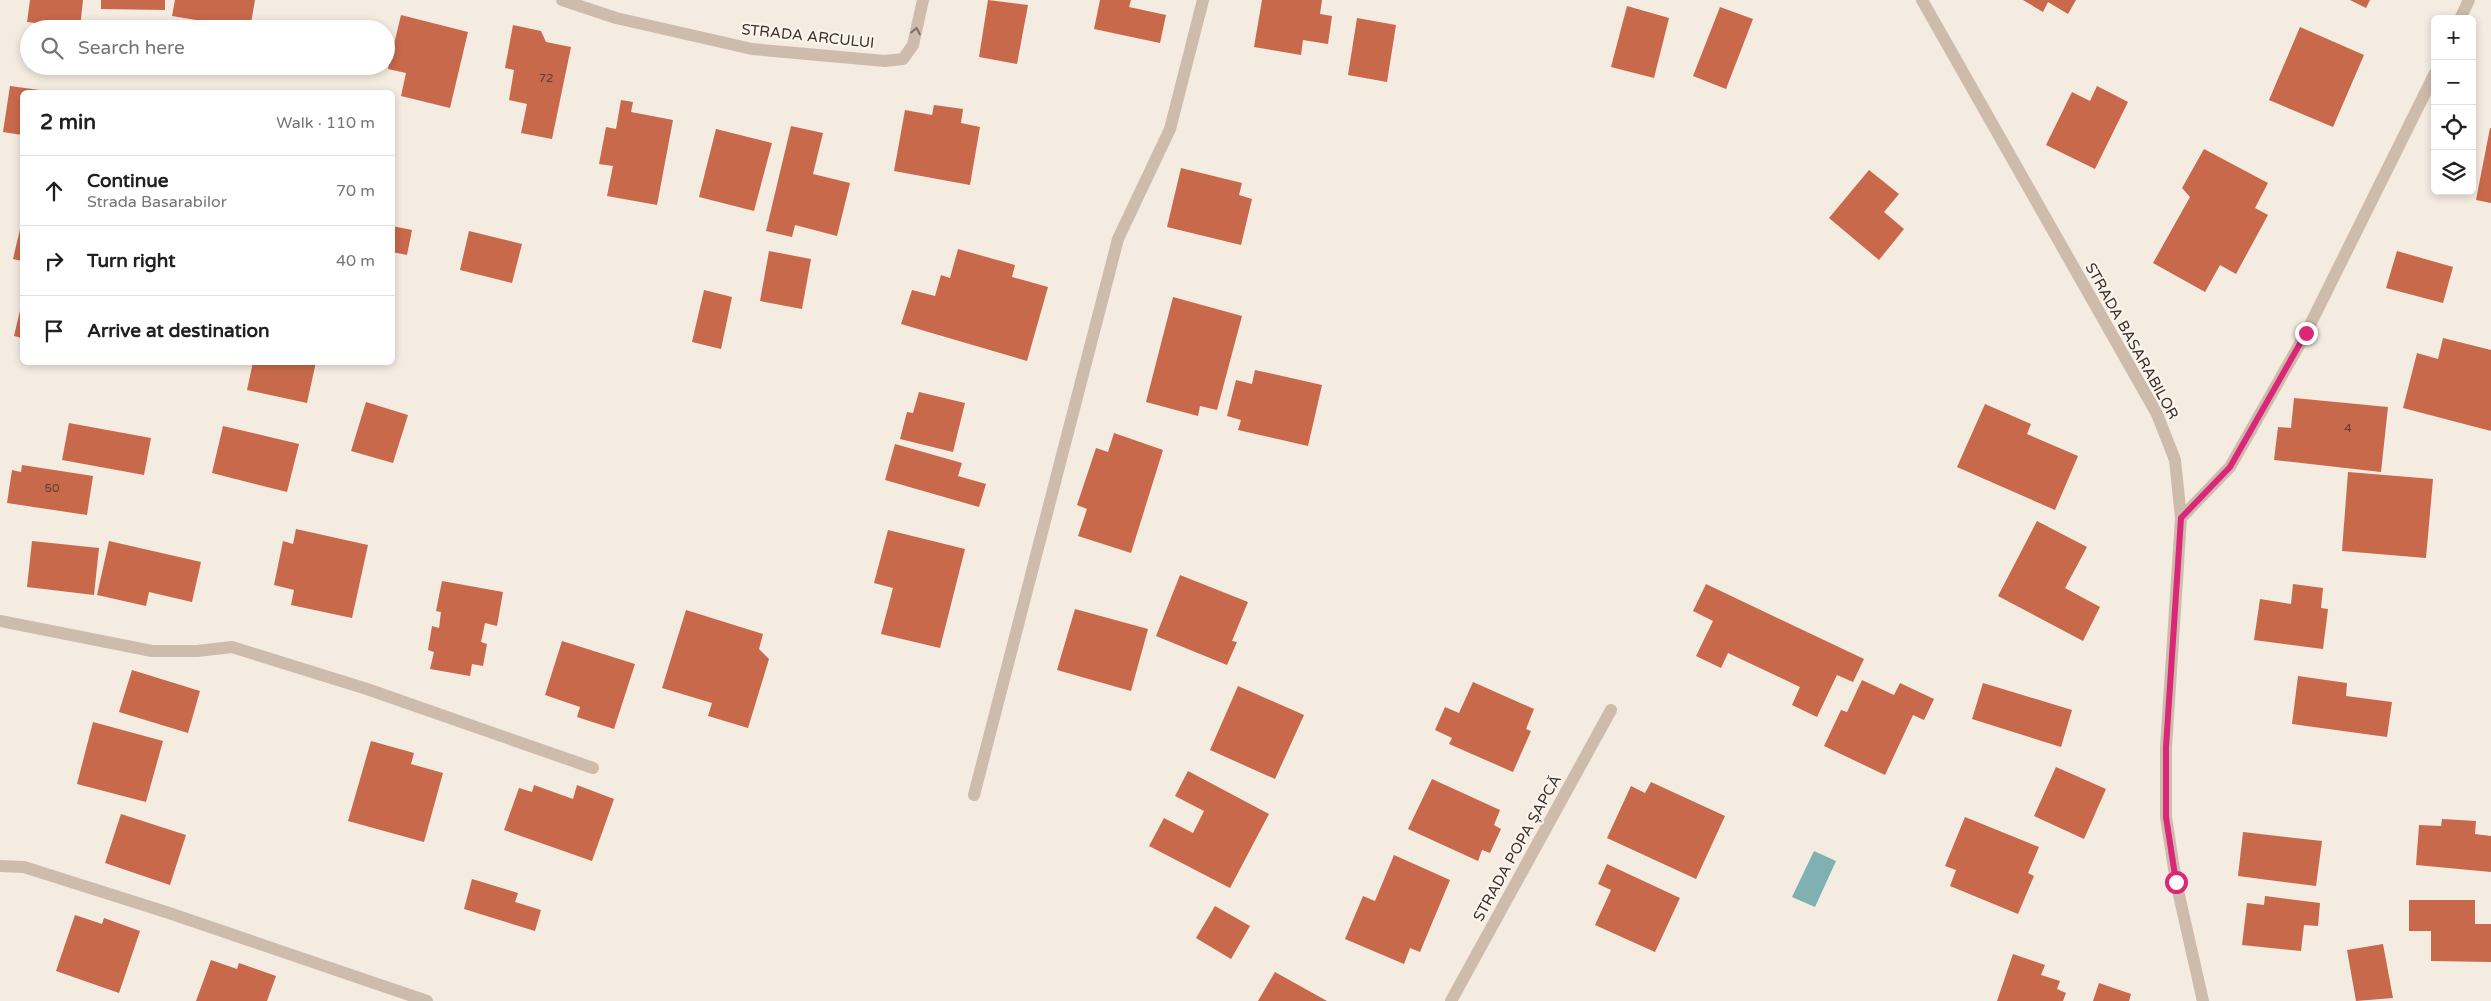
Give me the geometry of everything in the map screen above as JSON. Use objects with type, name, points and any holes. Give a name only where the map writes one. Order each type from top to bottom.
[{"type":"street","name":"STRADA ARCULUI","points":[[562,0],[616,18],[752,48],[885,61],[903,59],[914,45],[922,0]]},
{"type":"street","points":[[974,795],[1118,239],[1170,129],[1203,0]]},
{"type":"street","name":"STRADA BASARABILOR","points":[[1922,0],[2157,414],[2175,460],[2181,518],[2166,747],[2166,817],[2176,882],[2203,1001]]},
{"type":"street","points":[[2462,15],[2469,0]]},
{"type":"street","points":[[2181,518],[2230,467],[2306,333],[2431,81]]},
{"type":"street","points":[[0,622],[152,651],[197,651],[232,647],[367,689],[594,768]]},
{"type":"street","name":"STRADA POPA ȘAPCĂ","points":[[1450,1001],[1611,710]]},
{"type":"street","points":[[0,866],[24,867],[166,912],[427,1001]]},
{"type":"water","points":[[1814,851],[1836,861],[1815,907],[1792,897]]},
{"type":"building","points":[[30,0],[83,0],[81,20],[27,20]]},
{"type":"building","points":[[101,0],[165,0],[165,10],[101,9]]},
{"type":"building","points":[[175,0],[255,0],[252,20],[196,20],[172,16]]},
{"type":"building","points":[[988,0],[1028,5],[1017,64],[979,57]]},
{"type":"building","points":[[1100,0],[1131,0],[1129,7],[1166,15],[1160,43],[1094,29]]},
{"type":"building","points":[[1262,0],[1322,0],[1320,14],[1332,16],[1328,44],[1303,40],[1301,55],[1254,47]]},
{"type":"building","points":[[2023,0],[2076,0],[2068,14],[2048,2],[2043,12]]},
{"type":"building","points":[[2350,0],[2370,0],[2366,8]]},
{"type":"building","points":[[1627,6],[1669,18],[1654,78],[1611,67]]},
{"type":"building","points":[[1720,7],[1753,19],[1726,89],[1693,76]]},
{"type":"building","points":[[401,15],[468,32],[450,108],[401,96],[406,73],[395,71],[395,40]]},
{"type":"building","points":[[1357,18],[1396,25],[1387,82],[1348,75]]},
{"type":"building","points":[[513,25],[541,31],[546,42],[571,47],[552,139],[521,133],[527,104],[509,100],[514,70],[505,68]]},
{"type":"building","points":[[2300,27],[2364,55],[2333,127],[2269,100]]},
{"type":"building","points":[[10,86],[40,90],[20,90],[20,135],[3,132]]},
{"type":"building","points":[[2097,86],[2128,102],[2095,169],[2046,145],[2072,92],[2090,101]]},
{"type":"building","points":[[621,100],[633,102],[631,112],[673,120],[657,205],[607,196],[613,166],[599,164],[606,127],[616,129]]},
{"type":"building","points":[[934,105],[963,109],[961,123],[980,127],[970,185],[894,171],[905,110],[932,115]]},
{"type":"building","points":[[791,126],[823,133],[813,174],[850,183],[837,236],[795,225],[792,237],[766,231]]},
{"type":"building","points":[[2491,128],[2491,203],[2476,200]]},
{"type":"building","points":[[716,129],[772,143],[754,211],[699,197]]},
{"type":"building","points":[[2204,149],[2268,183],[2255,208],[2268,215],[2236,274],[2220,265],[2205,292],[2153,263],[2190,197],[2182,188]]},
{"type":"building","points":[[1181,168],[1242,183],[1239,195],[1252,199],[1241,245],[1167,227]]},
{"type":"building","points":[[1869,170],[1899,194],[1884,212],[1904,229],[1879,260],[1829,218]]},
{"type":"building","points":[[395,227],[412,230],[407,255],[395,253]]},
{"type":"building","points":[[20,229],[20,261],[13,259]]},
{"type":"building","points":[[469,231],[522,244],[512,283],[460,270]]},
{"type":"building","points":[[958,249],[1015,265],[1012,277],[1048,287],[1027,361],[901,324],[912,290],[935,296],[941,275],[950,278]]},
{"type":"building","points":[[769,251],[811,259],[802,309],[760,301]]},
{"type":"building","points":[[2397,251],[2453,267],[2443,303],[2386,288]]},
{"type":"building","points":[[704,290],[732,297],[721,349],[692,342]]},
{"type":"building","points":[[1173,297],[1242,316],[1217,410],[1200,406],[1198,416],[1146,402]]},
{"type":"building","points":[[20,310],[20,338],[14,336]]},
{"type":"building","points":[[2443,338],[2491,350],[2491,431],[2403,408],[2417,353],[2438,359]]},
{"type":"building","points":[[252,365],[315,365],[307,403],[247,390]]},
{"type":"building","points":[[1255,370],[1322,385],[1308,446],[1238,430],[1241,420],[1227,416],[1236,380],[1252,384]]},
{"type":"building","points":[[919,392],[965,403],[953,452],[900,439],[907,412],[913,413]]},
{"type":"building","points":[[2294,398],[2388,407],[2381,472],[2274,460],[2278,427],[2291,428]]},
{"type":"building","points":[[366,402],[408,415],[393,463],[351,451]]},
{"type":"building","points":[[1985,404],[2031,424],[2027,434],[2078,456],[2055,510],[1957,467]]},
{"type":"building","points":[[69,423],[151,438],[144,475],[62,460]]},
{"type":"building","points":[[223,426],[299,444],[287,492],[212,473]]},
{"type":"building","points":[[1114,433],[1163,450],[1131,553],[1078,536],[1087,509],[1077,505],[1096,448],[1108,452]]},
{"type":"building","points":[[895,444],[962,463],[958,476],[986,484],[979,507],[885,480]]},
{"type":"building","points":[[22,465],[93,476],[87,515],[7,503],[12,470],[21,472]]},
{"type":"building","points":[[2348,472],[2433,479],[2426,558],[2342,551]]},
{"type":"building","points":[[2037,521],[2087,547],[2065,588],[2100,607],[2083,641],[1998,596]]},
{"type":"building","points":[[296,529],[368,545],[352,618],[291,605],[294,590],[274,585],[283,541],[293,544]]},
{"type":"building","points":[[888,530],[965,549],[940,648],[881,634],[893,588],[874,583]]},
{"type":"building","points":[[32,541],[99,548],[94,595],[27,587]]},
{"type":"building","points":[[109,541],[201,562],[192,602],[149,592],[146,606],[97,595]]},
{"type":"building","points":[[1180,575],[1248,602],[1232,641],[1237,642],[1227,665],[1156,636]]},
{"type":"building","points":[[442,581],[503,592],[497,626],[485,623],[481,642],[487,644],[483,666],[472,664],[470,676],[430,669],[434,652],[428,650],[432,626],[439,628],[441,612],[436,611]]},
{"type":"building","points":[[1706,584],[1864,659],[1853,682],[1837,675],[1817,717],[1792,705],[1800,687],[1728,653],[1721,668],[1696,656],[1713,621],[1693,611]]},
{"type":"building","points":[[2293,584],[2323,588],[2321,608],[2328,609],[2323,649],[2254,640],[2260,599],[2291,604]]},
{"type":"building","points":[[1075,609],[1148,629],[1131,691],[1057,670]]},
{"type":"building","points":[[686,610],[763,634],[759,649],[769,659],[748,728],[708,716],[712,703],[662,688]]},
{"type":"building","points":[[562,641],[635,664],[614,729],[577,717],[580,707],[545,695]]},
{"type":"building","points":[[132,670],[200,691],[188,733],[119,712]]},
{"type":"building","points":[[2298,676],[2347,683],[2346,696],[2392,702],[2387,737],[2292,724]]},
{"type":"building","points":[[1862,680],[1894,695],[1900,683],[1934,699],[1924,720],[1913,715],[1885,775],[1824,746],[1841,710],[1847,712]]},
{"type":"building","points":[[1473,682],[1534,709],[1526,729],[1531,731],[1513,772],[1449,744],[1452,738],[1435,730],[1445,707],[1459,713]]},
{"type":"building","points":[[1983,683],[2072,710],[2061,747],[1972,719]]},
{"type":"building","points":[[1238,686],[1304,715],[1275,779],[1210,750]]},
{"type":"building","points":[[93,722],[163,741],[146,802],[77,784]]},
{"type":"building","points":[[371,741],[414,753],[411,764],[443,773],[424,842],[348,821]]},
{"type":"building","points":[[2056,767],[2106,789],[2084,839],[2034,816]]},
{"type":"building","points":[[1188,771],[1269,814],[1230,888],[1149,846],[1164,818],[1193,833],[1204,811],[1175,796]]},
{"type":"building","points":[[1432,779],[1500,810],[1494,825],[1501,829],[1490,853],[1482,850],[1478,861],[1408,829]]},
{"type":"building","points":[[1651,782],[1725,816],[1696,879],[1607,838],[1631,786],[1645,793]]},
{"type":"building","points":[[534,785],[573,799],[577,785],[614,799],[592,861],[504,830],[519,788],[532,792]]},
{"type":"building","points":[[121,814],[186,835],[170,885],[105,863]]},
{"type":"building","points":[[1965,817],[2039,847],[2028,873],[2034,876],[2018,914],[1950,886],[1956,870],[1945,866]]},
{"type":"building","points":[[2442,819],[2476,821],[2475,834],[2491,836],[2491,872],[2416,865],[2419,825],[2441,826]]},
{"type":"building","points":[[2243,832],[2322,841],[2316,886],[2238,876]]},
{"type":"building","points":[[1394,855],[1450,880],[1420,952],[1410,948],[1404,964],[1345,939],[1363,896],[1375,901]]},
{"type":"building","points":[[1607,864],[1680,898],[1655,952],[1595,925],[1611,890],[1598,884]]},
{"type":"building","points":[[472,879],[518,893],[515,902],[541,910],[535,931],[464,909]]},
{"type":"building","points":[[2265,896],[2320,903],[2318,926],[2304,925],[2301,951],[2242,945],[2247,903],[2264,905]]},
{"type":"building","points":[[2409,900],[2475,900],[2475,924],[2491,924],[2491,962],[2431,961],[2431,931],[2409,931]]},
{"type":"building","points":[[1215,906],[1250,926],[1231,959],[1196,938]]},
{"type":"building","points":[[75,915],[102,924],[104,918],[140,931],[119,993],[56,971]]},
{"type":"building","points":[[2383,944],[2393,998],[2356,1001],[2347,950]]},
{"type":"building","points":[[2013,954],[2045,965],[2041,975],[2060,981],[2057,989],[2066,993],[2063,1001],[1997,1001]]},
{"type":"building","points":[[211,960],[237,969],[239,963],[276,976],[267,1001],[196,1001]]},
{"type":"building","points":[[1275,972],[1327,1001],[1258,1001]]},
{"type":"building","points":[[2099,983],[2131,994],[2129,1001],[2093,1001]]},
{"type":"route","points":[[2176,882],[2166,817],[2166,747],[2181,518],[2230,467],[2306,333]]}]
